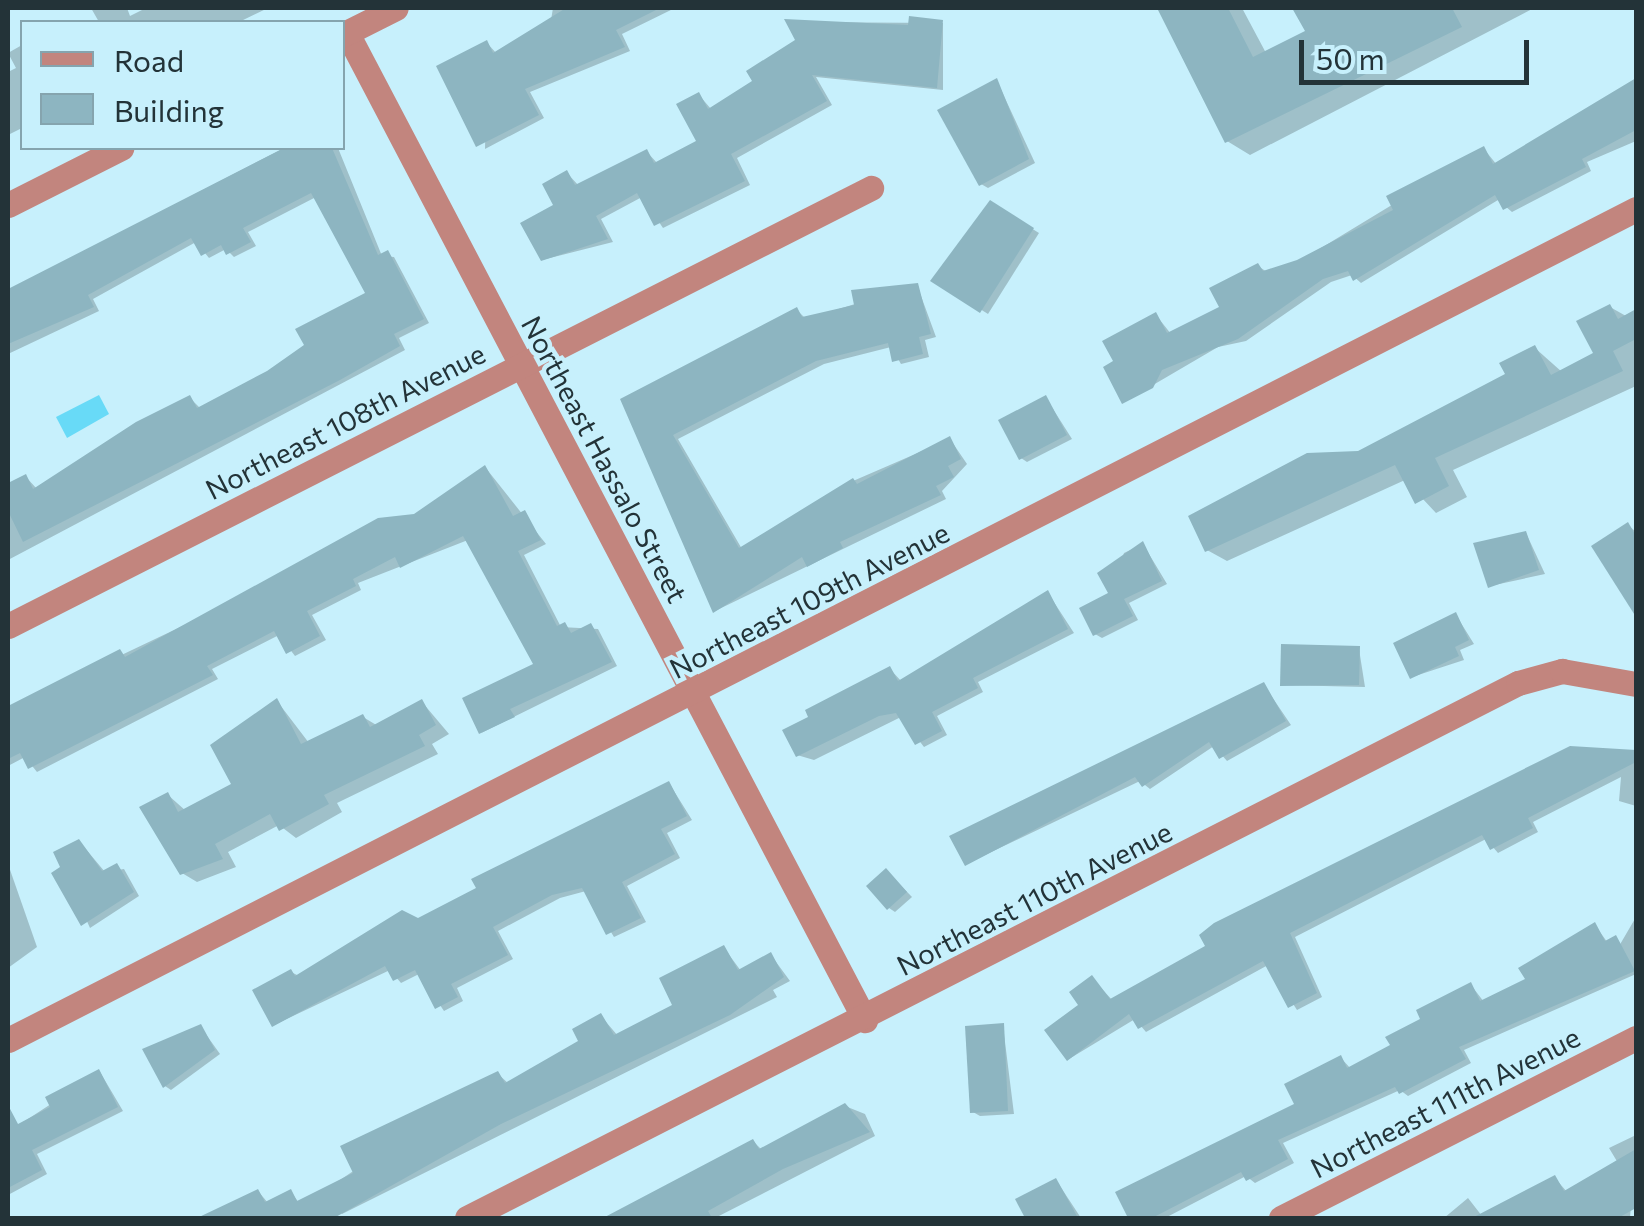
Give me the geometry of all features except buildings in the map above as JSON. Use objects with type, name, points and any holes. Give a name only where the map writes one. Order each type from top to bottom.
[{"type":"street","points":[[345,34],[396,8]]},
{"type":"street","name":"Northeast Hassalo Street","points":[[345,34],[865,1020]]},
{"type":"street","points":[[8,205],[117,150]]},
{"type":"street","name":"Northeast 108th Avenue","points":[[8,626],[871,188]]},
{"type":"street","name":"Northeast 109th Avenue","points":[[8,1040],[1636,209]]},
{"type":"street","name":"Northeast 110th Avenue","points":[[467,1218],[865,1020],[1518,684],[1562,672],[1636,684]]},
{"type":"street","name":"Northeast 111th Avenue","points":[[1280,1218],[1636,1038]]},
{"type":"water","points":[[99,395],[109,414],[67,438],[56,417]]}]
